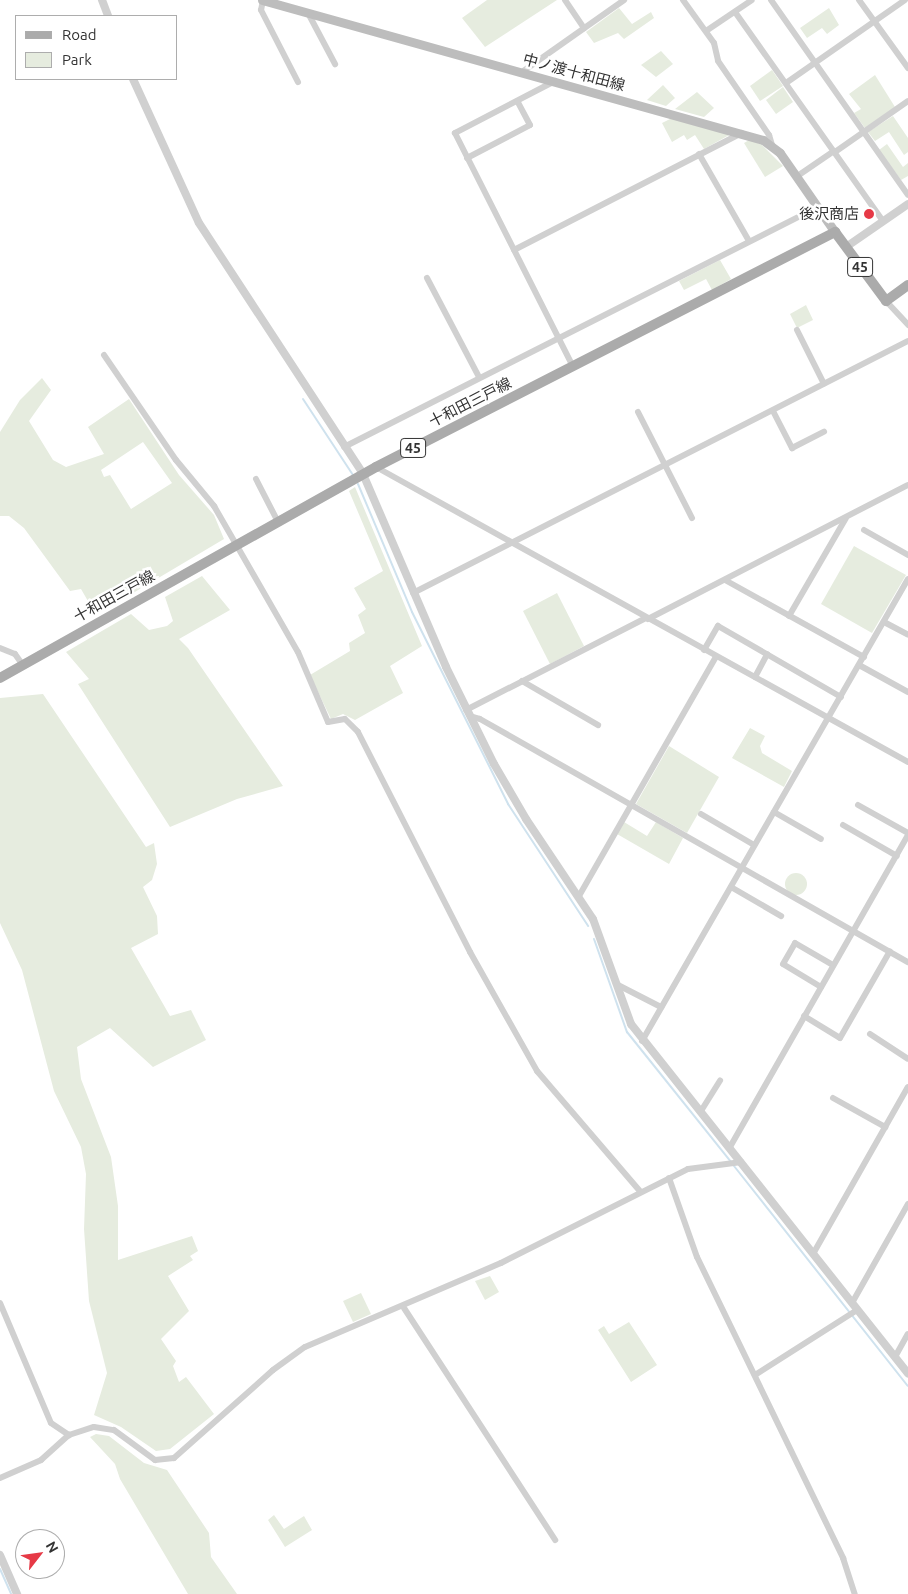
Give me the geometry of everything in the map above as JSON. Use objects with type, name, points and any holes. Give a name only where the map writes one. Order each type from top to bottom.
[{"type":"main road","name":"中ノ渡十和田線","points":[[263,0],[743,133],[772,145]]},
{"type":"main road","points":[[772,145],[835,232]]},
{"type":"main road","name":"45","points":[[835,232],[886,301]]},
{"type":"main road","name":"十和田三戸線","points":[[0,678],[376,467],[835,232]]},
{"type":"main road","points":[[886,301],[908,285]]},
{"type":"street","points":[[102,0],[108,15]]},
{"type":"street","points":[[263,0],[261,10],[298,82]]},
{"type":"street","points":[[565,0],[584,28]]},
{"type":"street","points":[[522,72],[624,0]]},
{"type":"street","points":[[683,0],[714,42],[718,61],[769,135],[772,145]]},
{"type":"street","points":[[706,31],[752,0]]},
{"type":"street","points":[[771,0],[908,195]]},
{"type":"street","points":[[859,0],[908,68]]},
{"type":"street","points":[[786,83],[905,0]]},
{"type":"street","points":[[735,12],[883,222]]},
{"type":"street","points":[[308,13],[334,64]]},
{"type":"street","points":[[133,80],[199,223],[363,474],[413,593],[468,713],[510,793],[579,896],[598,928],[628,1018],[642,1041],[730,1147],[736,1164],[813,1254],[852,1310],[908,1372]]},
{"type":"street","points":[[555,81],[455,133],[573,367]]},
{"type":"street","points":[[467,158],[530,125],[517,101]]},
{"type":"street","points":[[796,177],[908,101]]},
{"type":"street","points":[[514,250],[743,133]]},
{"type":"street","points":[[699,154],[749,241]]},
{"type":"street","points":[[846,247],[908,204]]},
{"type":"street","points":[[344,446],[818,208]]},
{"type":"street","points":[[427,278],[479,377]]},
{"type":"street","points":[[886,301],[908,325]]},
{"type":"street","points":[[797,330],[824,384]]},
{"type":"street","points":[[413,593],[908,341]]},
{"type":"street","points":[[104,355],[176,460],[214,506],[234,546],[298,652],[328,722],[346,719],[358,732],[470,952],[537,1071],[640,1191]]},
{"type":"street","points":[[773,411],[792,448],[824,432]]},
{"type":"street","points":[[638,412],[692,518]]},
{"type":"street","points":[[376,467],[511,544],[908,762]]},
{"type":"street","points":[[256,479],[278,522]]},
{"type":"street","points":[[468,713],[522,681],[725,580],[908,485]]},
{"type":"street","points":[[789,616],[846,517]]},
{"type":"street","points":[[864,530],[908,555]]},
{"type":"street","points":[[725,580],[864,657]]},
{"type":"street","points":[[642,1041],[908,580]]},
{"type":"street","points":[[884,622],[908,635]]},
{"type":"street","points":[[704,650],[718,626],[841,697]]},
{"type":"street","points":[[0,648],[16,654],[22,664]]},
{"type":"street","points":[[755,677],[767,654]]},
{"type":"street","points":[[579,896],[716,657]]},
{"type":"street","points":[[859,665],[908,692]]},
{"type":"street","points":[[522,681],[598,724]]},
{"type":"street","points":[[468,713],[908,962]]},
{"type":"street","points":[[730,1147],[908,834],[858,804]]},
{"type":"street","points":[[774,812],[821,839]]},
{"type":"street","points":[[701,814],[754,845]]},
{"type":"street","points":[[843,825],[897,856]]},
{"type":"street","points":[[731,886],[781,916]]},
{"type":"street","points":[[821,987],[783,964],[795,943],[833,966]]},
{"type":"street","points":[[804,1016],[840,1038],[890,952]]},
{"type":"street","points":[[616,984],[661,1007]]},
{"type":"street","points":[[870,1034],[908,1059]]},
{"type":"street","points":[[701,1112],[720,1081]]},
{"type":"street","points":[[813,1254],[908,1087]]},
{"type":"street","points":[[833,1098],[885,1127]]},
{"type":"street","points":[[0,1478],[41,1460],[69,1435],[94,1427],[114,1430],[146,1456],[164,1462],[186,1450],[294,1354],[404,1308],[461,1277],[548,1240],[640,1191],[669,1178],[704,1165],[736,1164]]},
{"type":"street","points":[[669,1178],[697,1257],[843,1558],[855,1594]]},
{"type":"street","points":[[755,1375],[852,1310],[908,1204]]},
{"type":"street","points":[[0,1303],[52,1423],[69,1435]]},
{"type":"street","points":[[404,1308],[555,1540]]},
{"type":"street","points":[[895,1356],[908,1334]]},
{"type":"street","points":[[0,1555],[17,1594]]},
{"type":"green space","points":[[487,0],[557,0],[485,47],[462,18]]},
{"type":"green space","points":[[619,8],[632,24],[651,12],[654,18],[624,39],[618,33],[594,43],[586,32]]},
{"type":"green space","points":[[829,8],[839,25],[827,34],[822,28],[807,38],[800,28]]},
{"type":"green space","points":[[661,51],[673,64],[656,77],[641,65]]},
{"type":"green space","points":[[772,70],[783,86],[760,101],[750,86]]},
{"type":"green space","points":[[875,75],[895,107],[865,128],[854,113],[861,109],[849,94]]},
{"type":"green space","points":[[663,85],[675,98],[666,106],[647,100]]},
{"type":"green space","points":[[783,87],[793,102],[776,114],[766,100]]},
{"type":"green space","points":[[697,92],[714,108],[704,117],[675,109]]},
{"type":"green space","points":[[893,116],[908,138],[908,152],[904,155],[889,132],[875,141],[868,132]]},
{"type":"green space","points":[[672,118],[731,134],[704,149],[695,135],[687,140],[684,135],[672,142],[662,123]]},
{"type":"green space","points":[[751,139],[762,145],[783,166],[765,177],[744,143]]},
{"type":"green space","points":[[887,144],[903,167],[908,163],[908,176],[901,180],[879,150]]},
{"type":"green space","points":[[720,260],[731,279],[712,290],[706,279],[684,290],[679,281]]},
{"type":"green space","points":[[806,305],[813,320],[797,328],[790,314]]},
{"type":"green space","points":[[42,378],[51,390],[29,421],[53,460],[66,467],[104,454],[88,427],[129,399],[179,475],[214,515],[224,539],[96,615],[81,589],[70,591],[24,528],[9,516],[0,516],[0,432],[20,400]],"holes":[[[143,442],[172,483],[131,509],[110,475],[104,477],[101,470]]]},
{"type":"green space","points":[[355,487],[422,646],[390,666],[403,693],[355,720],[343,714],[331,719],[310,675],[350,651],[349,643],[365,633],[358,615],[366,609],[354,588],[383,571],[349,491]]},
{"type":"green space","points":[[854,546],[906,575],[872,633],[821,604]]},
{"type":"green space","points":[[202,576],[230,610],[179,639],[188,648],[283,786],[237,799],[170,827],[78,684],[89,679],[66,652],[131,614],[149,630],[167,626],[173,621],[165,597]]},
{"type":"green space","points":[[557,593],[584,646],[550,664],[523,611]]},
{"type":"green space","points":[[43,694],[146,847],[154,843],[157,864],[152,880],[143,887],[157,916],[158,934],[131,948],[170,1016],[191,1010],[206,1040],[153,1067],[110,1028],[77,1047],[81,1079],[111,1157],[118,1206],[118,1260],[192,1236],[198,1251],[190,1256],[193,1260],[168,1276],[189,1311],[161,1339],[176,1361],[173,1366],[179,1382],[186,1377],[214,1414],[170,1449],[156,1451],[121,1427],[94,1415],[107,1373],[89,1301],[84,1229],[86,1174],[81,1147],[54,1091],[22,970],[0,923],[0,698]]},
{"type":"green space","points":[[750,728],[765,736],[760,746],[762,753],[792,771],[784,787],[732,758]]},
{"type":"green space","points":[[669,746],[719,777],[687,833],[636,804]]},
{"type":"green space","points":[[624,822],[647,836],[656,822],[683,838],[669,864],[617,834]]},
{"type":"green space","points":[[796,873],[804,876],[807,884],[804,892],[796,895],[788,892],[785,884],[788,876]]},
{"type":"green space","points":[[490,1276],[499,1292],[485,1300],[475,1281]]},
{"type":"green space","points":[[361,1293],[371,1314],[353,1322],[343,1301]]},
{"type":"green space","points":[[629,1322],[657,1365],[631,1382],[598,1330],[604,1326],[609,1334]]},
{"type":"green space","points":[[96,1434],[109,1436],[144,1463],[167,1470],[209,1533],[211,1557],[237,1594],[188,1594],[120,1479],[115,1464],[90,1437]]},
{"type":"green space","points":[[274,1515],[284,1529],[304,1516],[312,1530],[285,1547],[268,1520]]},
{"type":"waterway","points":[[303,399],[353,475]]},
{"type":"waterway","points":[[358,484],[412,612],[508,804],[588,926]]},
{"type":"waterway","points":[[594,939],[627,1032],[731,1162]]},
{"type":"waterway","points":[[734,1166],[908,1386]]},
{"type":"waterway","points":[[0,1569],[11,1594]]},
{"type":"place","name":"後沢商店","points":[[869,214]]}]
